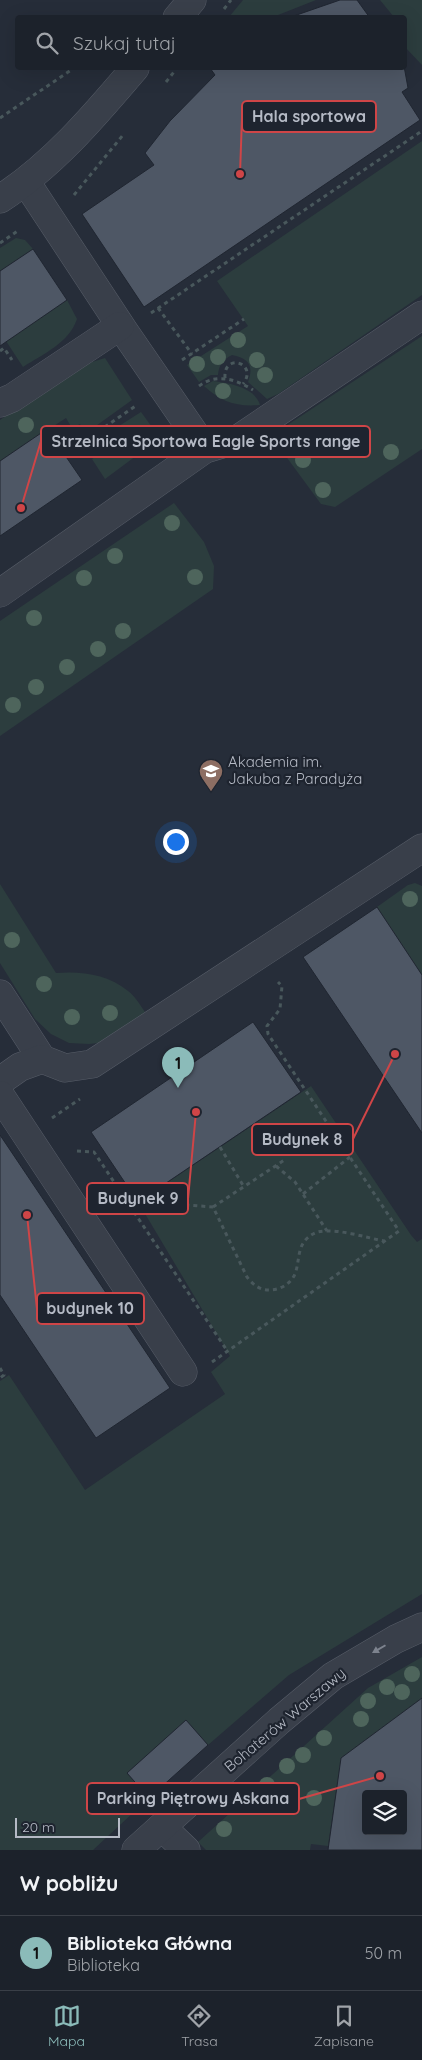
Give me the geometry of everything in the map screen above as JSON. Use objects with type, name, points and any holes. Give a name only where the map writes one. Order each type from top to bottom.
[{"type":"street","points":[[180,15],[192,0]]},
{"type":"street","points":[[0,198],[26,182],[66,145],[134,70]]},
{"type":"street","points":[[26,182],[122,329],[205,449]]},
{"type":"street","points":[[0,593],[205,449],[238,439],[422,315]]},
{"type":"street","points":[[0,403],[12,398],[122,329]]},
{"type":"street","points":[[0,994],[42,1059],[65,1068],[92,1064],[422,849]]},
{"type":"street","points":[[0,1081],[20,1067],[42,1059]]},
{"type":"street","points":[[0,1095],[183,1372]]},
{"type":"street","name":"Bohaterów Warszawy","points":[[136,1850],[333,1676],[396,1639],[422,1627]]},
{"type":"street","points":[[162,1826],[186,1850]]},
{"type":"path","points":[[0,118],[71,70]]},
{"type":"path","points":[[122,329],[158,308],[422,131]]},
{"type":"path","points":[[16,232],[23,235]]},
{"type":"path","points":[[158,308],[192,354]]},
{"type":"path","points":[[156,378],[244,319]]},
{"type":"path","points":[[225,378],[224,372],[227,367],[233,363],[239,363],[248,372],[247,379],[242,384]]},
{"type":"path","points":[[174,404],[210,379],[225,378],[242,384],[260,395],[275,414]]},
{"type":"path","points":[[64,454],[142,402]]},
{"type":"path","points":[[183,1372],[216,1360],[399,1231],[268,1034],[267,1026],[280,1009],[282,996],[282,986],[274,978]]},
{"type":"path","points":[[220,1147],[244,1187]]},
{"type":"path","points":[[69,1150],[94,1152],[228,1352]]},
{"type":"path","points":[[303,1194],[350,1157]]},
{"type":"path","points":[[134,1212],[147,1202],[213,1207],[286,1159]]},
{"type":"path","points":[[276,1166],[295,1182],[328,1231]]},
{"type":"path","points":[[213,1207],[247,1277],[255,1286],[263,1289],[273,1290],[282,1287],[291,1280],[296,1272],[301,1246],[314,1233],[328,1231],[385,1241]]},
{"type":"path","points":[[0,1368],[4,1375],[0,1378]]},
{"type":"shaded area","points":[[243,0],[316,0],[278,15],[231,15]]},
{"type":"shaded area","points":[[380,0],[422,0],[422,65],[407,49],[407,15],[392,15]]},
{"type":"shaded area","points":[[422,141],[422,295],[278,394],[267,399],[248,382],[250,376],[249,364],[238,356],[232,355],[224,361],[220,365],[218,375],[211,375],[199,382],[187,365],[248,326],[217,281]]},
{"type":"shaded area","points":[[16,238],[25,240],[33,249],[0,271],[0,248]]},
{"type":"shaded area","points":[[67,300],[77,319],[68,335],[54,347],[23,367],[6,341]]},
{"type":"shaded area","points":[[422,336],[422,449],[335,507],[321,504],[271,436]]},
{"type":"shaded area","points":[[105,358],[132,400],[86,433],[80,424],[72,428],[66,418],[0,461],[0,420],[79,366]]},
{"type":"shaded area","points":[[213,381],[247,390],[253,394],[260,405],[244,405],[223,400],[204,386]]},
{"type":"shaded area","points":[[141,412],[157,434],[148,447],[105,479],[92,459],[101,453],[94,442]]},
{"type":"shaded area","points":[[174,503],[204,542],[214,566],[213,589],[0,736],[0,621]]},
{"type":"shaded area","points":[[415,883],[422,886],[422,975],[377,907],[408,885]]},
{"type":"shaded area","points":[[0,884],[56,973],[84,973],[103,977],[131,993],[145,1012],[107,1042],[89,1044],[69,1043],[51,1034],[35,1019],[0,963]]},
{"type":"shaded area","points":[[311,1086],[411,1235],[417,1242],[422,1239],[422,1594],[289,1675],[208,1745],[186,1720],[127,1773],[149,1798],[93,1850],[0,1850],[0,1381],[9,1375],[85,1490],[225,1394],[211,1372],[230,1356],[138,1202]]},
{"type":"shaded area","points":[[422,1657],[422,1701],[341,1758],[328,1846],[311,1844],[310,1850],[206,1850],[198,1842],[368,1688]]},
{"type":"building","points":[[340,0],[357,0],[368,15],[297,15]]},
{"type":"building","points":[[211,70],[405,70],[408,88],[402,92],[420,120],[144,307],[82,214],[154,165],[145,153],[170,121],[215,75]]},
{"type":"building","points":[[33,249],[67,300],[0,346],[0,271]]},
{"type":"building","points":[[47,429],[82,480],[0,536],[0,461]]},
{"type":"building","points":[[377,907],[422,975],[422,1133],[303,957]]},
{"type":"building","points":[[253,1022],[301,1092],[138,1202],[91,1132]]},
{"type":"building","points":[[0,1135],[170,1388],[96,1438],[0,1295]]},
{"type":"building","points":[[422,1698],[422,1850],[328,1850],[341,1758]]},
{"type":"building","points":[[186,1720],[208,1745],[149,1798],[127,1773]]},
{"type":"place","name":"Hala sportowa","points":[[240,174]]},
{"type":"place","name":"Strzelnica Sportowa Eagle Sports range","points":[[21,508]]},
{"type":"place","name":"Akademia im. Jakuba z Paradyża","points":[[211,792]]},
{"type":"place","name":"Budynek 8","points":[[395,1054]]},
{"type":"place","name":"Biblioteka Główna","points":[[178,1088]]},
{"type":"place","name":"Budynek 9","points":[[196,1112]]},
{"type":"place","name":"budynek 10","points":[[27,1215]]},
{"type":"place","name":"Parking Piętrowy Askana","points":[[380,1776]]}]
